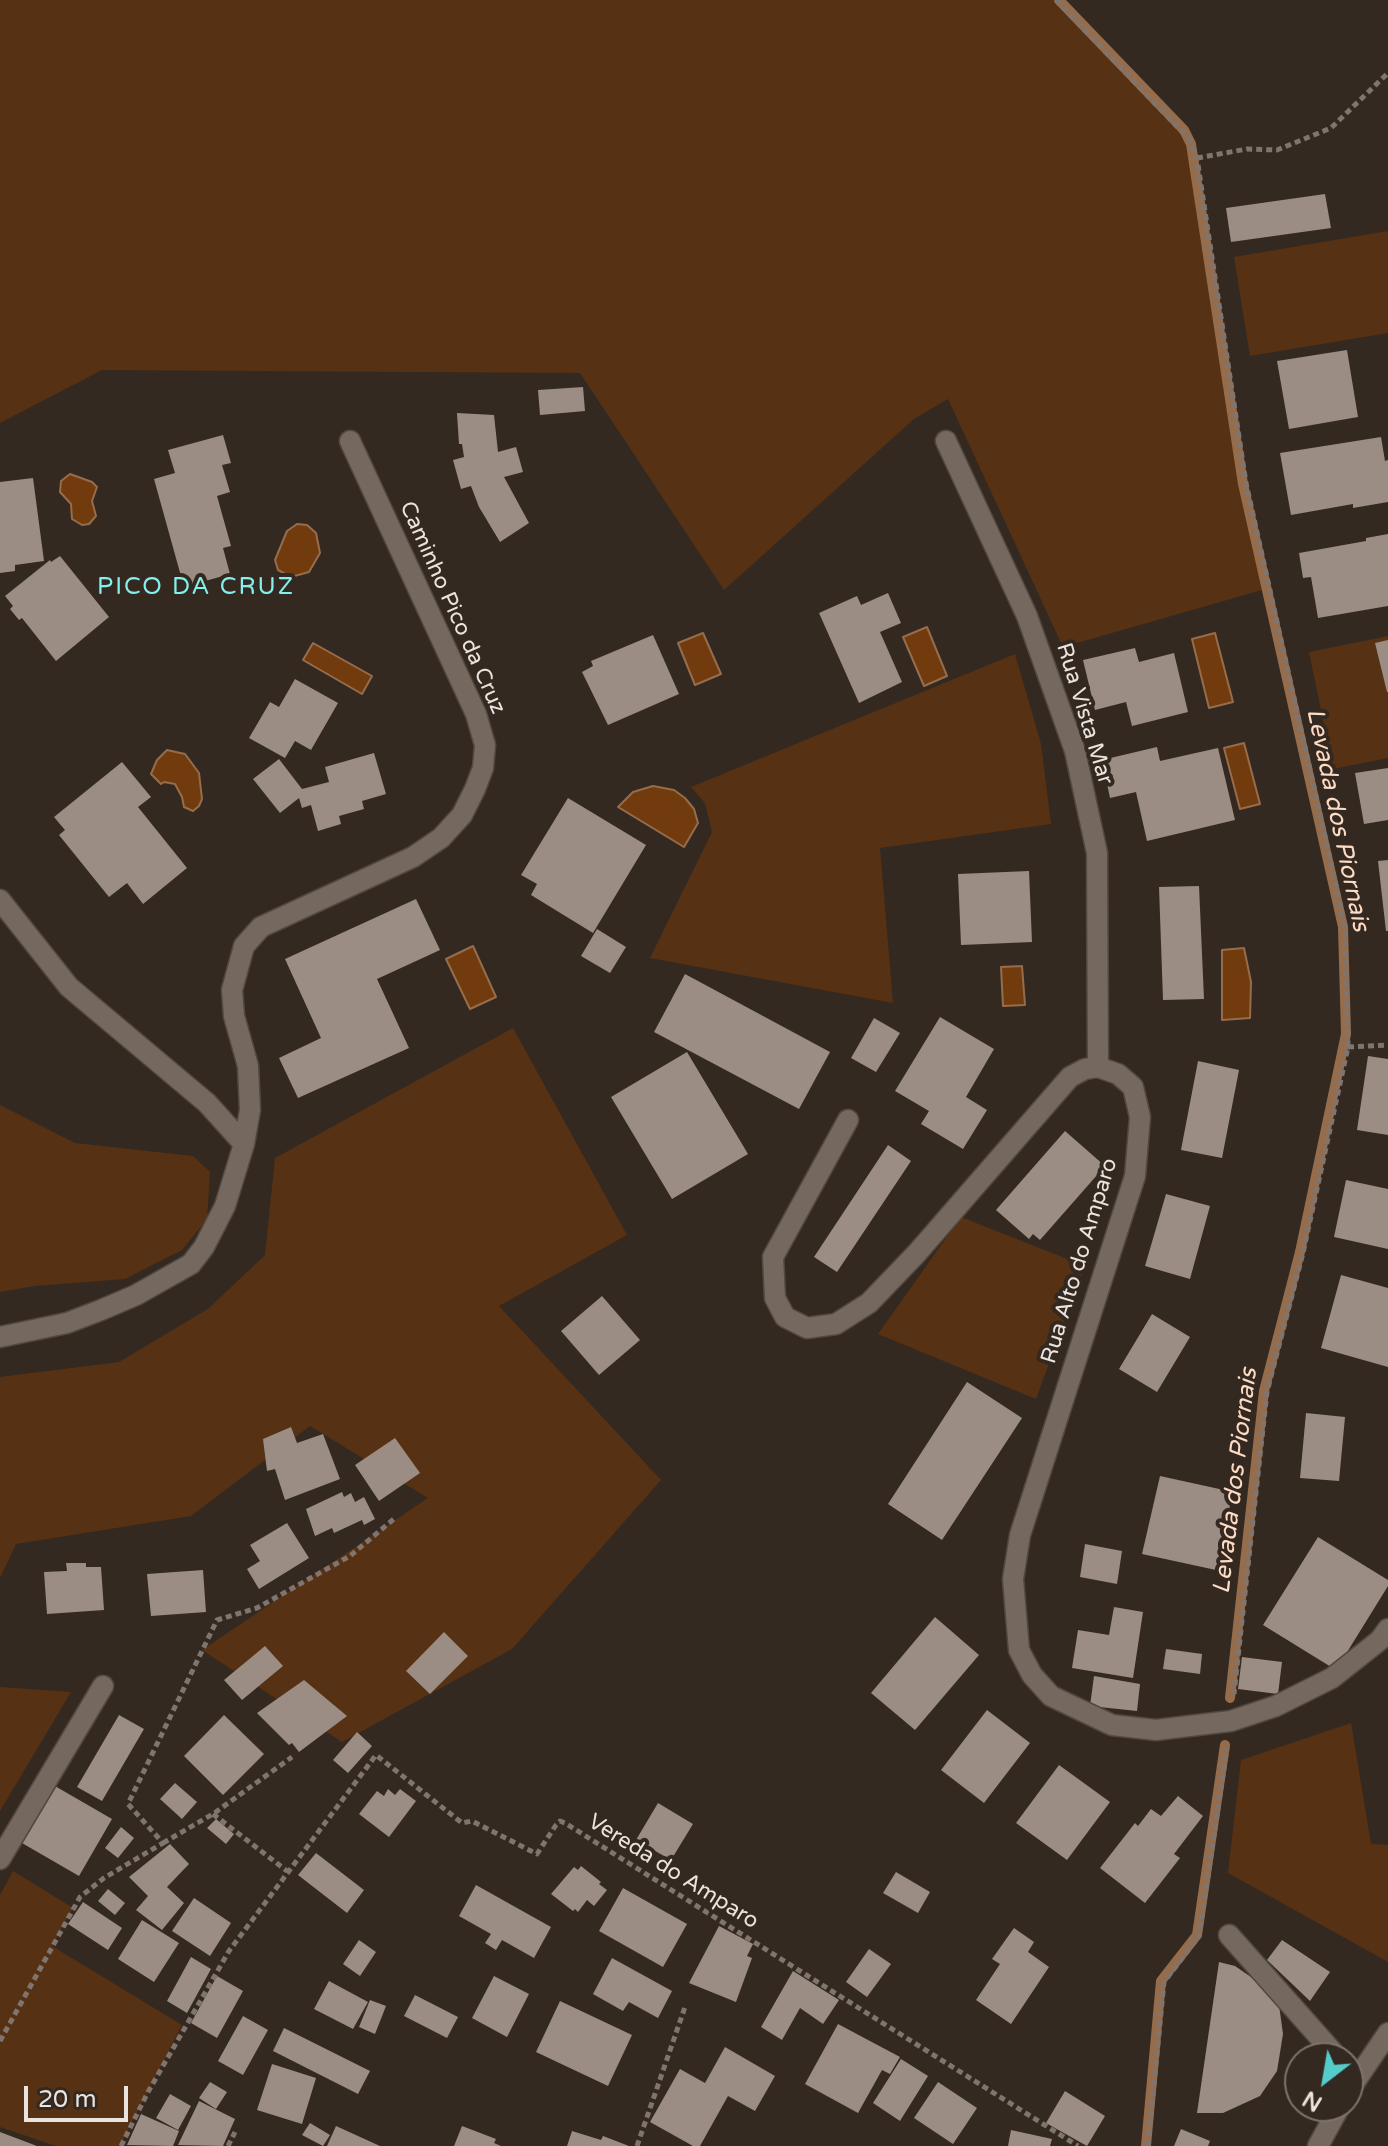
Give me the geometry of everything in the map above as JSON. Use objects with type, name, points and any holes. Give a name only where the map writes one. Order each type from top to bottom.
[{"type":"street","name":"Caminho Pico da Cruz","points":[[0,1337],[67,1323],[136,1295],[191,1264],[204,1247],[225,1206],[244,1144],[250,1110],[248,1066],[234,1016],[232,990],[244,946],[261,927],[413,857],[441,838],[462,815],[483,768],[485,745],[476,714],[350,441]]},
{"type":"street","name":"Rua Vista Mar","points":[[946,441],[1027,616],[1075,751],[1097,853],[1098,1067]]},
{"type":"street","points":[[0,900],[69,987],[207,1103],[244,1144]]},
{"type":"street","points":[[848,1120],[773,1257],[775,1298],[785,1317],[807,1328],[836,1324],[869,1303],[917,1253],[1070,1077],[1085,1069],[1098,1067]]},
{"type":"street","name":"Rua Alto do Amparo","points":[[1098,1067],[1118,1074],[1133,1087],[1140,1117],[1135,1176],[1020,1535],[1013,1579],[1019,1650],[1032,1675],[1051,1696],[1112,1725],[1156,1730],[1231,1721],[1276,1706],[1332,1678],[1380,1640],[1388,1629]]},
{"type":"street","points":[[0,1859],[103,1686]]},
{"type":"street","points":[[1229,1935],[1324,2042]]},
{"type":"street","points":[[1364,2063],[1388,2033]]},
{"type":"street","points":[[1318,2146],[1331,2122]]},
{"type":"path","points":[[1056,0],[1189,139],[1197,158],[1246,483],[1345,926],[1348,1047],[1303,1253],[1267,1392],[1231,1721],[1199,1936],[1164,1982],[1148,2146]]},
{"type":"path","points":[[1197,158],[1247,149],[1277,150],[1331,128],[1388,73]]},
{"type":"path","points":[[1348,1047],[1388,1045]]},
{"type":"path","points":[[163,1843],[128,1804],[217,1620],[257,1608],[350,1556],[395,1518]]},
{"type":"path","name":"Vereda do Amparo","points":[[121,2146],[148,2092],[229,1951],[376,1755],[462,1823],[472,1821],[537,1854],[556,1825],[560,1821],[565,1823],[1078,2146]]},
{"type":"path","points":[[0,2041],[80,1897],[104,1878],[213,1814],[292,1757]]},
{"type":"path","points":[[213,1814],[287,1871]]},
{"type":"path","points":[[637,2146],[685,2007]]},
{"type":"path","points":[[228,2146],[235,2132]]},
{"type":"shaded area","points":[[0,0],[1056,0],[1189,139],[1197,158],[1246,483],[1269,588],[1063,647],[948,399],[914,419],[724,590],[580,373],[102,370],[0,423]]},
{"type":"shaded area","points":[[1388,231],[1388,333],[1250,356],[1234,257]]},
{"type":"shaded area","points":[[70,474],[97,487],[92,501],[96,516],[89,524],[82,525],[72,519],[71,504],[60,492],[61,481]]},
{"type":"shaded area","points":[[297,524],[307,525],[316,533],[320,553],[309,572],[291,577],[278,570],[275,560],[287,531]]},
{"type":"shaded area","points":[[927,627],[947,676],[924,686],[903,637]]},
{"type":"shaded area","points":[[703,633],[721,674],[695,685],[678,643]]},
{"type":"shaded area","points":[[1215,633],[1233,702],[1209,708],[1192,639]]},
{"type":"shaded area","points":[[1388,636],[1388,758],[1333,769],[1309,652]]},
{"type":"shaded area","points":[[313,643],[372,676],[362,694],[303,660]]},
{"type":"shaded area","points":[[1015,654],[1041,744],[1051,824],[880,848],[893,1003],[650,958],[712,832],[705,803],[691,787]]},
{"type":"shaded area","points":[[1244,743],[1260,804],[1240,809],[1224,748]]},
{"type":"shaded area","points":[[167,750],[185,754],[199,773],[202,799],[193,811],[184,807],[175,784],[161,784],[151,774],[157,760]]},
{"type":"shaded area","points":[[653,786],[674,790],[694,809],[698,823],[684,847],[618,807],[633,792]]},
{"type":"shaded area","points":[[473,946],[496,997],[470,1009],[446,959]]},
{"type":"shaded area","points":[[1244,948],[1251,982],[1250,1018],[1222,1020],[1222,950]]},
{"type":"shaded area","points":[[1022,966],[1025,1005],[1003,1006],[1001,967]]},
{"type":"shaded area","points":[[513,1028],[627,1235],[499,1306],[661,1480],[512,1649],[342,1742],[202,1650],[428,1498],[310,1426],[191,1516],[16,1544],[0,1578],[0,1377],[119,1362],[208,1309],[265,1255],[275,1158]]},
{"type":"shaded area","points":[[0,1105],[75,1143],[193,1156],[210,1172],[207,1219],[182,1250],[125,1279],[0,1292]]},
{"type":"shaded area","points":[[961,1217],[1085,1266],[1036,1399],[878,1334]]},
{"type":"shaded area","points":[[0,1687],[71,1692],[0,1811]]},
{"type":"shaded area","points":[[1351,1723],[1371,1844],[1388,1845],[1388,1962],[1228,1873],[1241,1760]]},
{"type":"shaded area","points":[[13,1871],[73,1908],[52,1946],[182,2025],[120,2146],[56,2146],[0,2127],[0,1895]]},
{"type":"building","points":[[1325,194],[1331,228],[1231,242],[1226,208]]},
{"type":"building","points":[[1347,350],[1358,417],[1289,429],[1277,361]]},
{"type":"building","points":[[583,387],[585,411],[540,415],[538,390]]},
{"type":"building","points":[[457,413],[494,415],[498,452],[516,447],[523,472],[504,477],[529,523],[500,542],[479,507],[471,486],[461,489],[453,460],[464,457],[462,444],[459,444]]},
{"type":"building","points":[[223,435],[231,463],[222,465],[230,492],[217,496],[231,546],[223,548],[230,574],[184,587],[154,479],[175,473],[168,450]]},
{"type":"building","points":[[1381,437],[1385,461],[1388,460],[1388,502],[1353,508],[1353,504],[1291,515],[1280,453]]},
{"type":"building","points":[[33,478],[44,561],[15,565],[15,571],[0,573],[0,482]]},
{"type":"building","points":[[1388,534],[1388,606],[1318,618],[1311,577],[1303,578],[1299,553]]},
{"type":"building","points":[[60,556],[109,617],[56,661],[22,618],[19,620],[10,609],[13,606],[5,596],[50,560]]},
{"type":"building","points":[[888,593],[901,623],[880,632],[902,682],[859,703],[819,613],[857,596],[861,605]]},
{"type":"building","points":[[653,635],[679,694],[608,725],[582,672],[593,666],[591,661]]},
{"type":"building","points":[[1388,640],[1388,692],[1387,692],[1375,643]]},
{"type":"building","points":[[1135,648],[1139,662],[1174,653],[1188,712],[1132,726],[1126,702],[1095,710],[1083,660]]},
{"type":"building","points":[[295,679],[338,703],[311,750],[295,741],[285,758],[249,738],[270,702],[279,707]]},
{"type":"building","points":[[1157,747],[1160,761],[1218,748],[1235,820],[1147,841],[1136,792],[1110,798],[1102,760]]},
{"type":"building","points":[[374,753],[386,794],[362,801],[364,809],[339,816],[341,824],[318,831],[311,805],[302,808],[299,798],[280,813],[253,779],[279,759],[302,789],[329,782],[325,767]]},
{"type":"building","points":[[122,762],[151,797],[138,807],[187,868],[143,904],[127,883],[109,897],[59,835],[65,830],[54,817]]},
{"type":"building","points":[[1388,768],[1388,820],[1364,824],[1355,773]]},
{"type":"building","points":[[568,798],[646,845],[593,933],[531,895],[537,884],[521,875]]},
{"type":"building","points":[[1388,860],[1388,931],[1386,931],[1378,861]]},
{"type":"building","points":[[1029,871],[1032,942],[961,945],[958,874]]},
{"type":"building","points":[[1199,886],[1204,999],[1163,1000],[1159,887]]},
{"type":"building","points":[[416,899],[440,950],[377,979],[409,1048],[298,1098],[279,1058],[321,1038],[285,959]]},
{"type":"building","points":[[597,929],[626,947],[610,973],[581,956]]},
{"type":"building","points":[[685,974],[830,1052],[799,1109],[654,1032]]},
{"type":"building","points":[[940,1017],[994,1049],[966,1097],[987,1110],[963,1149],[921,1124],[929,1111],[895,1091]]},
{"type":"building","points":[[874,1018],[900,1033],[876,1072],[851,1058]]},
{"type":"building","points":[[687,1052],[748,1154],[672,1199],[611,1097]]},
{"type":"building","points":[[1368,1056],[1388,1059],[1388,1135],[1357,1130]]},
{"type":"building","points":[[1198,1061],[1239,1070],[1222,1158],[1181,1150]]},
{"type":"building","points":[[1065,1131],[1105,1166],[1040,1240],[1033,1234],[1029,1239],[996,1210]]},
{"type":"building","points":[[888,1145],[911,1161],[837,1272],[814,1257]]},
{"type":"building","points":[[1346,1180],[1388,1189],[1388,1249],[1334,1237]]},
{"type":"building","points":[[1166,1194],[1210,1206],[1190,1279],[1145,1266]]},
{"type":"building","points":[[1341,1275],[1388,1288],[1388,1367],[1321,1348]]},
{"type":"building","points":[[602,1296],[640,1340],[599,1375],[561,1331]]},
{"type":"building","points":[[1152,1314],[1190,1337],[1157,1392],[1119,1369]]},
{"type":"building","points":[[967,1382],[1022,1418],[942,1540],[888,1504]]},
{"type":"building","points":[[1306,1413],[1345,1417],[1339,1481],[1300,1478]]},
{"type":"building","points":[[291,1427],[297,1443],[323,1434],[340,1479],[285,1500],[275,1469],[267,1471],[263,1439]]},
{"type":"building","points":[[395,1438],[420,1473],[379,1501],[355,1465]]},
{"type":"building","points":[[1160,1476],[1233,1492],[1216,1570],[1142,1554]]},
{"type":"building","points":[[342,1492],[344,1497],[351,1493],[355,1502],[364,1497],[375,1519],[364,1525],[362,1520],[334,1533],[332,1528],[315,1536],[306,1509]]},
{"type":"building","points":[[287,1523],[309,1558],[259,1589],[247,1569],[260,1561],[250,1545]]},
{"type":"building","points":[[1318,1537],[1388,1580],[1388,1586],[1336,1670],[1263,1625]]},
{"type":"building","points":[[1085,1544],[1122,1551],[1117,1584],[1080,1577]]},
{"type":"building","points":[[66,1563],[101,1567],[104,1610],[47,1614],[44,1572],[67,1571]]},
{"type":"building","points":[[203,1570],[206,1612],[151,1616],[147,1574]]},
{"type":"building","points":[[1114,1607],[1143,1612],[1133,1678],[1072,1668],[1078,1630],[1109,1635]]},
{"type":"building","points":[[935,1617],[979,1655],[915,1730],[871,1693]]},
{"type":"building","points":[[444,1632],[468,1656],[430,1694],[406,1671]]},
{"type":"building","points":[[265,1646],[283,1666],[242,1700],[224,1680]]},
{"type":"building","points":[[1166,1649],[1202,1654],[1200,1674],[1163,1669]]},
{"type":"building","points":[[1242,1657],[1282,1662],[1278,1694],[1238,1689]]},
{"type":"building","points":[[1094,1676],[1140,1684],[1137,1711],[1090,1706]]},
{"type":"building","points":[[304,1680],[347,1716],[299,1752],[257,1713]]},
{"type":"building","points":[[987,1710],[1030,1743],[984,1803],[941,1770]]},
{"type":"building","points":[[119,1715],[144,1729],[102,1801],[77,1787]]},
{"type":"building","points":[[224,1715],[264,1754],[223,1795],[184,1756]]},
{"type":"building","points":[[357,1732],[372,1746],[348,1773],[333,1760]]},
{"type":"building","points":[[1059,1765],[1110,1802],[1067,1860],[1016,1823]]},
{"type":"building","points":[[48,1782],[112,1819],[79,1876],[15,1839]]},
{"type":"building","points":[[175,1783],[197,1802],[182,1819],[160,1799]]},
{"type":"building","points":[[388,1789],[395,1795],[400,1789],[416,1801],[389,1837],[359,1814],[377,1791],[384,1796]]},
{"type":"building","points":[[1178,1796],[1203,1816],[1174,1854],[1180,1858],[1145,1903],[1100,1868],[1135,1823],[1138,1826],[1151,1809],[1161,1816]]},
{"type":"building","points":[[658,1803],[693,1824],[671,1860],[636,1840]]},
{"type":"building","points":[[216,1819],[234,1834],[226,1844],[207,1828]]},
{"type":"building","points":[[121,1827],[134,1838],[118,1858],[105,1848]]},
{"type":"building","points":[[170,1844],[189,1864],[167,1887],[184,1903],[162,1930],[136,1910],[148,1896],[129,1877]]},
{"type":"building","points":[[316,1853],[364,1890],[347,1913],[298,1875]]},
{"type":"building","points":[[581,1866],[607,1890],[594,1906],[587,1900],[578,1912],[551,1894],[574,1867],[578,1870]]},
{"type":"building","points":[[896,1872],[930,1892],[918,1913],[883,1893]]},
{"type":"building","points":[[476,1885],[551,1927],[534,1958],[502,1940],[496,1950],[485,1943],[491,1934],[459,1916]]},
{"type":"building","points":[[623,1888],[687,1924],[663,1967],[599,1931]]},
{"type":"building","points":[[108,1889],[125,1903],[115,1915],[98,1901]]},
{"type":"building","points":[[194,1898],[231,1923],[210,1956],[172,1931]]},
{"type":"building","points":[[83,1902],[122,1928],[108,1950],[68,1924]]},
{"type":"building","points":[[142,1920],[179,1943],[154,1982],[118,1959]]},
{"type":"building","points":[[719,1926],[753,1944],[747,1956],[752,1958],[736,2002],[689,1983]]},
{"type":"building","points":[[1014,1928],[1034,1942],[1028,1952],[1049,1967],[1011,2024],[976,2000],[1000,1964],[992,1959]]},
{"type":"building","points":[[359,1940],[376,1952],[360,1976],[343,1964]]},
{"type":"building","points":[[1282,1940],[1330,1972],[1310,2001],[1267,1960]]},
{"type":"building","points":[[869,1949],[891,1964],[867,1997],[846,1982]]},
{"type":"building","points":[[191,1957],[211,1969],[187,2013],[167,2001]]},
{"type":"building","points":[[612,1958],[672,1991],[658,2018],[629,2002],[623,2011],[593,1994]]},
{"type":"building","points":[[1219,1962],[1235,1966],[1251,1977],[1279,2005],[1283,2034],[1277,2071],[1260,2096],[1223,2113],[1197,2113]]},
{"type":"building","points":[[793,1971],[839,2000],[823,2024],[800,2008],[782,2040],[761,2027]]},
{"type":"building","points":[[217,1976],[243,1991],[217,2038],[191,2023]]},
{"type":"building","points":[[494,1976],[529,1994],[507,2037],[472,2018]]},
{"type":"building","points":[[329,1981],[368,2002],[353,2029],[314,2009]]},
{"type":"building","points":[[415,1995],[458,2017],[447,2038],[404,2016]]},
{"type":"building","points":[[370,2000],[386,2006],[375,2034],[359,2027]]},
{"type":"building","points":[[560,2001],[632,2035],[608,2086],[536,2052]]},
{"type":"building","points":[[243,2016],[268,2030],[243,2075],[218,2061]]},
{"type":"building","points":[[838,2024],[900,2057],[890,2074],[882,2070],[858,2113],[805,2084]]},
{"type":"building","points":[[284,2028],[370,2071],[358,2094],[273,2051]]},
{"type":"building","points":[[725,2047],[775,2076],[755,2111],[728,2096],[700,2146],[693,2146],[650,2122],[680,2069],[705,2083]]},
{"type":"building","points":[[901,2059],[928,2076],[900,2121],[873,2103]]},
{"type":"building","points":[[272,2064],[316,2078],[302,2124],[257,2110]]},
{"type":"building","points":[[210,2082],[227,2092],[216,2109],[199,2098]]},
{"type":"building","points":[[938,2082],[977,2108],[953,2144],[914,2118]]},
{"type":"building","points":[[1065,2091],[1105,2116],[1087,2146],[1046,2123]]},
{"type":"building","points":[[170,2094],[191,2106],[178,2130],[156,2118]]},
{"type":"building","points":[[199,2101],[235,2119],[223,2146],[178,2145]]},
{"type":"building","points":[[141,2114],[179,2131],[173,2146],[127,2145]]},
{"type":"building","points":[[310,2123],[330,2135],[323,2146],[302,2135]]},
{"type":"building","points":[[336,2126],[380,2146],[327,2146]]},
{"type":"building","points":[[462,2126],[496,2139],[494,2143],[501,2146],[454,2146]]},
{"type":"building","points":[[1181,2129],[1210,2141],[1208,2146],[1174,2146]]},
{"type":"building","points":[[1011,2130],[1052,2139],[1050,2146],[1008,2146]]},
{"type":"building","points":[[572,2131],[601,2140],[603,2136],[629,2146],[567,2146]]},
{"type":"building","points":[[0,2132],[37,2146],[0,2146]]},
{"type":"waterway","name":"Levada dos Piornais","points":[[1059,0],[1184,130],[1191,144],[1243,484],[1343,927],[1346,1034],[1300,1252],[1264,1391],[1230,1698]]},
{"type":"waterway","name":"Levada dos Piornais","points":[[1146,2146],[1161,1981],[1197,1935],[1225,1745]]},
{"type":"district","name":"PICO DA CRUZ","points":[[196,588]]}]
